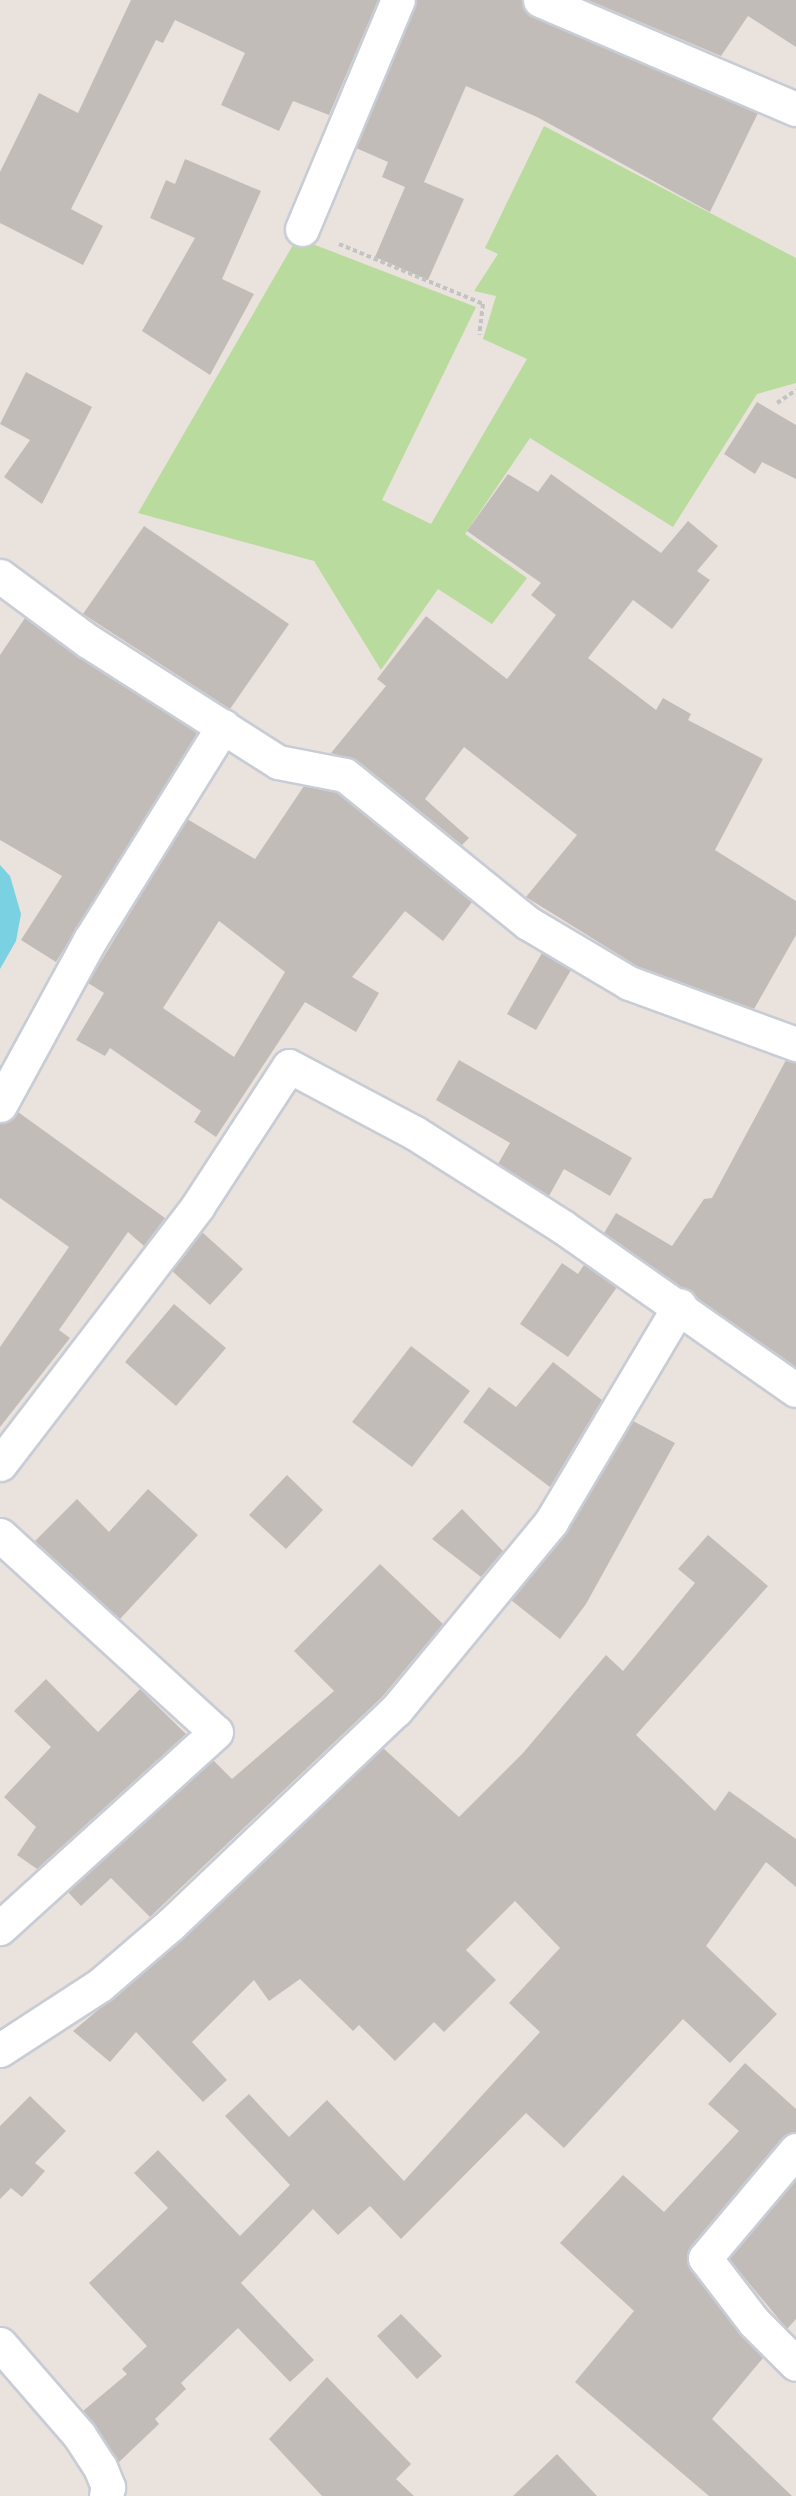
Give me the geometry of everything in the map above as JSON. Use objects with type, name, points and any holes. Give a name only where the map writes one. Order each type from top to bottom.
[{"type":"street","points":[[302,229],[398,0]]},
{"type":"street","points":[[540,0],[796,110]]},
{"type":"street","points":[[0,576],[88,641],[278,762],[345,775],[528,923],[629,982],[796,1044]]},
{"type":"street","points":[[0,1105],[90,940],[223,726]]},
{"type":"street","points":[[0,1464],[197,1207],[289,1066],[414,1133],[680,1305],[796,1390]]},
{"type":"street","points":[[0,2050],[100,1985],[162,1931],[396,1710],[551,1522],[680,1305]]},
{"type":"street","points":[[0,1535],[216,1732],[0,1928]]},
{"type":"street","points":[[796,2150],[705,2258],[748,2315],[796,2364]]},
{"type":"street","points":[[4,2358],[79,2435],[100,2467],[108,2487],[106,2496]]},
{"type":"path","points":[[302,229],[483,304],[479,335]]},
{"type":"path","points":[[777,403],[796,390]]},
{"type":"green space","points":[[544,126],[796,258],[796,383],[757,394],[673,527],[530,438],[465,534],[527,578],[492,624],[438,589],[381,670],[314,561],[138,513],[297,238],[476,307],[382,500],[431,524],[527,359],[483,339],[496,296],[474,291],[498,254],[485,248]]},
{"type":"water","points":[[0,865],[10,876],[21,914],[16,941],[0,969]]},
{"type":"building","points":[[131,0],[378,0],[329,115],[293,101],[279,131],[221,105],[245,53],[175,20],[163,43],[156,40],[71,209],[103,226],[83,265],[0,223],[0,172],[39,93],[78,113]]},
{"type":"building","points":[[416,0],[522,0],[533,17],[758,113],[710,212],[537,117],[466,86],[424,182],[464,199],[428,280],[375,257],[405,187],[382,177],[388,162],[356,148]]},
{"type":"building","points":[[588,0],[796,0],[796,47],[748,16],[721,56]]},
{"type":"building","points":[[185,159],[261,191],[222,279],[254,294],[210,375],[142,331],[195,238],[150,218],[166,180],[175,184]]},
{"type":"building","points":[[26,372],[92,407],[42,504],[4,477],[30,440],[0,424]]},
{"type":"building","points":[[757,402],[796,425],[796,479],[762,462],[755,474],[724,454]]},
{"type":"building","points":[[508,474],[538,492],[551,474],[661,553],[688,521],[718,546],[697,571],[710,580],[672,629],[633,600],[588,658],[656,710],[663,698],[691,714],[688,720],[763,759],[715,850],[796,901],[796,935],[754,1009],[637,966],[526,897],[577,835],[464,747],[425,799],[469,838],[462,845],[357,760],[331,753],[386,686],[377,679],[426,616],[507,679],[556,615],[531,595],[541,583],[467,531]]},
{"type":"building","points":[[144,526],[289,624],[230,709],[83,614]]},
{"type":"building","points":[[25,618],[197,733],[56,962],[21,940],[62,876],[0,840],[0,655]]},
{"type":"building","points":[[304,786],[337,793],[472,902],[443,941],[405,911],[352,977],[379,993],[356,1032],[305,1002],[216,1137],[194,1122],[201,1111],[110,1048],[105,1056],[76,1040],[104,993],[88,983],[187,819],[255,859]],"holes":[[[219,921],[285,972],[234,1057],[163,1008]]]},
{"type":"building","points":[[542,953],[571,970],[536,1030],[507,1014]]},
{"type":"building","points":[[459,1060],[632,1158],[610,1196],[564,1169],[549,1196],[498,1164],[510,1143],[436,1100]]},
{"type":"building","points":[[786,1060],[796,1062],[796,1367],[604,1233],[616,1213],[672,1246],[704,1199],[712,1198]]},
{"type":"building","points":[[18,1112],[165,1218],[144,1246],[128,1232],[59,1330],[70,1338],[0,1427],[0,1347],[69,1247],[0,1198],[0,1124]]},
{"type":"building","points":[[202,1232],[243,1269],[210,1305],[172,1271]]},
{"type":"building","points":[[562,1263],[578,1274],[584,1265],[617,1287],[568,1357],[520,1324]]},
{"type":"building","points":[[174,1304],[226,1348],[176,1406],[125,1362]]},
{"type":"building","points":[[411,1346],[470,1391],[412,1467],[352,1422]]},
{"type":"building","points":[[553,1362],[602,1400],[550,1487],[463,1422],[489,1387],[516,1407]]},
{"type":"building","points":[[633,1421],[675,1443],[586,1604],[560,1639],[511,1600],[567,1532]]},
{"type":"building","points":[[287,1475],[323,1510],[286,1549],[249,1515]]},
{"type":"building","points":[[148,1489],[198,1535],[120,1619],[35,1541],[77,1499],[109,1532]]},
{"type":"building","points":[[462,1509],[503,1551],[481,1577],[432,1539]]},
{"type":"building","points":[[708,1535],[768,1586],[636,1735],[715,1811],[729,1791],[796,1839],[796,1887],[766,1862],[706,1946],[777,2014],[730,2063],[683,2019],[564,2148],[526,2113],[401,2239],[370,2206],[338,2235],[313,2209],[241,2283],[314,2360],[290,2382],[238,2328],[181,2383],[186,2389],[155,2419],[159,2424],[118,2463],[83,2411],[127,2374],[122,2369],[147,2346],[89,2283],[168,2208],[134,2173],[158,2150],[240,2236],[290,2185],[225,2116],[249,2094],[289,2137],[327,2100],[404,2181],[540,2032],[509,2003],[560,1948],[515,1901],[466,1950],[496,1980],[444,2032],[434,2022],[395,2061],[359,2025],[353,2031],[300,1979],[269,2001],[254,1980],[192,2042],[227,2080],[203,2102],[136,2032],[110,2062],[73,2031],[184,1938],[383,1748],[459,1817],[523,1753],[606,1655],[623,1671],[695,1583],[678,1569]]},
{"type":"building","points":[[380,1564],[443,1624],[382,1697],[150,1917],[111,1878],[81,1906],[68,1892],[213,1760],[232,1779],[334,1691],[294,1651]]},
{"type":"building","points":[[46,1679],[98,1732],[140,1689],[186,1734],[37,1869],[17,1855],[36,1827],[4,1797],[51,1747],[14,1711]]},
{"type":"building","points":[[745,2063],[796,2109],[796,2132],[782,2138],[691,2246],[687,2261],[763,2358],[712,2419],[792,2496],[709,2496],[575,2382],[634,2311],[560,2243],[623,2175],[664,2212],[739,2131],[708,2104]]},
{"type":"building","points":[[30,2096],[66,2131],[35,2163],[45,2171],[22,2197],[11,2188],[0,2199],[0,2126]]},
{"type":"building","points":[[796,2179],[796,2319],[787,2329],[729,2259]]},
{"type":"building","points":[[401,2314],[442,2356],[417,2379],[377,2336]]},
{"type":"building","points":[[327,2377],[411,2464],[396,2479],[414,2496],[322,2496],[269,2439]]},
{"type":"building","points":[[557,2454],[597,2496],[513,2496]]}]
